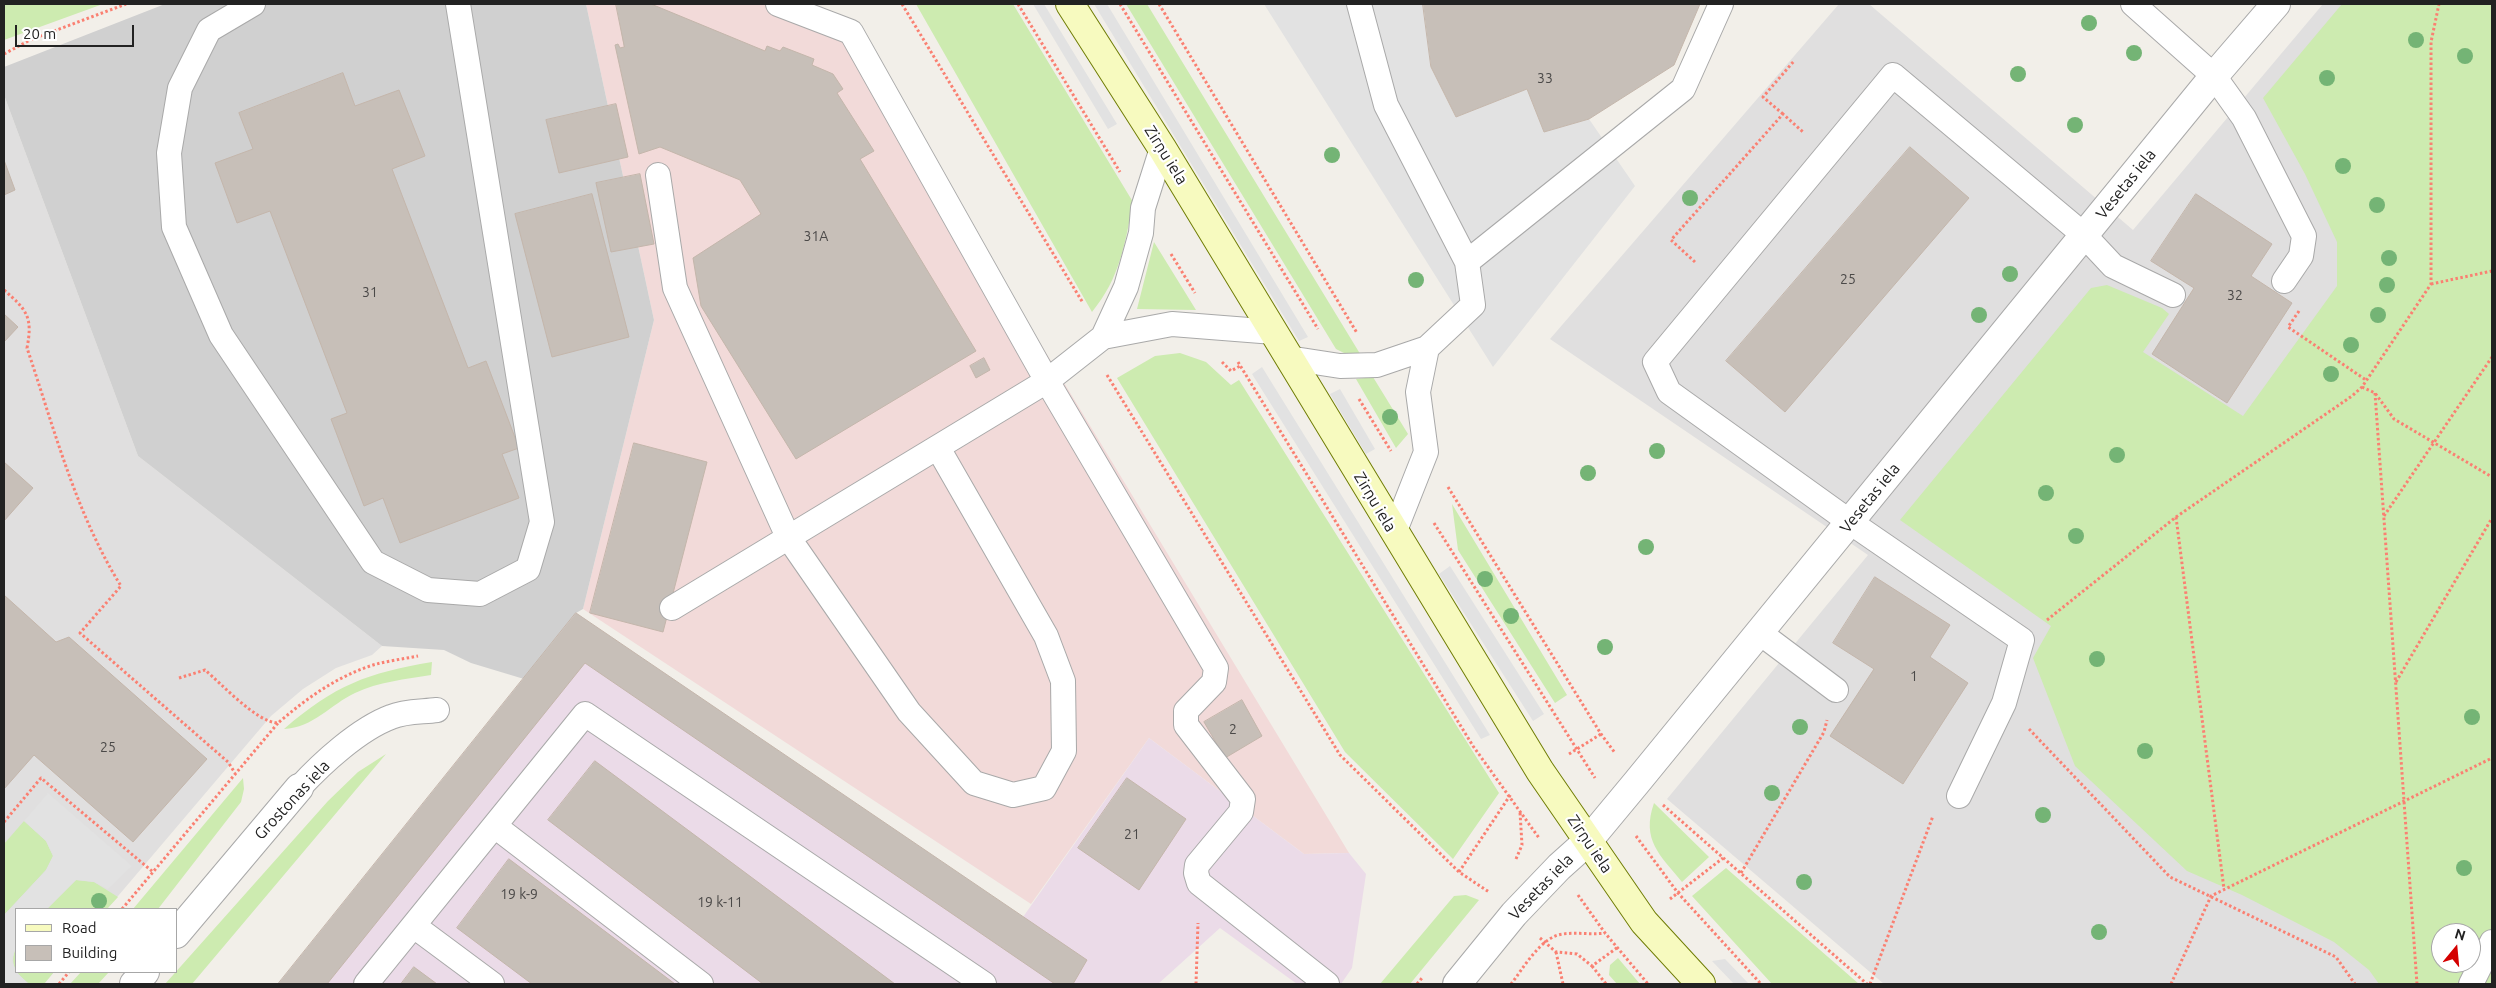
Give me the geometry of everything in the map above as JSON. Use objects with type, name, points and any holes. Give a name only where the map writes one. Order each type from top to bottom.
[{"type":"main road","name":"Zirņu iela","points":[[1070,4],[1162,148],[1394,533],[1552,790],[1638,915],[1701,984]]},
{"type":"street","name":"Vesetas iela","points":[[1457,984],[1514,914],[1559,867],[1588,841],[2214,76],[2276,4]]},
{"type":"street","name":"Grostonas iela","points":[[178,932],[299,788]]},
{"type":"street","points":[[134,984],[143,973]]},
{"type":"lane","points":[[253,4],[209,30],[180,88],[169,153],[174,227],[221,335],[373,562],[428,590],[480,594],[528,569],[542,522],[458,4]]},
{"type":"lane","points":[[778,4],[828,13],[851,32],[1047,381],[1216,668],[1214,682],[1186,711],[1186,725],[1243,799],[1243,805],[1241,812],[1198,865],[1196,873],[1199,883],[1327,984]]},
{"type":"lane","points":[[1288,358],[1340,366],[1377,365],[1427,348],[1473,306],[1467,262],[1386,105],[1359,4]]},
{"type":"lane","points":[[1467,262],[1683,90],[1721,4]]},
{"type":"lane","points":[[2133,4],[2214,76],[2244,118],[2304,236],[2301,256],[2284,281]]},
{"type":"lane","points":[[1959,796],[2004,703],[2022,640],[1850,522],[1669,392],[1655,362],[1893,76],[2084,235],[2113,266],[2173,295]]},
{"type":"lane","points":[[672,608],[1047,381],[1097,342],[1126,287],[1141,233],[1143,208],[1162,148]]},
{"type":"lane","points":[[658,175],[675,288],[788,537],[909,712],[974,783],[1013,795],[1044,788],[1064,751],[1063,681],[1046,636],[938,448]]},
{"type":"lane","points":[[1097,342],[1172,324],[1274,332]]},
{"type":"lane","points":[[1394,533],[1426,452],[1418,392],[1427,348]]},
{"type":"lane","points":[[1760,633],[1836,690]]},
{"type":"lane","name":"Grostonas iela","points":[[299,788],[342,749],[379,722],[404,713],[437,710]]},
{"type":"lane","points":[[366,984],[496,827],[585,714],[984,984]]},
{"type":"lane","points":[[496,827],[701,984]]},
{"type":"lane","points":[[414,926],[492,984]]},
{"type":"lane","points":[[2472,984],[2492,942]]},
{"type":"path","points":[[4,54],[30,40],[126,4]]},
{"type":"path","points":[[902,4],[1097,342],[1340,755],[1459,872],[1491,894],[1497,887]]},
{"type":"path","points":[[1018,4],[1473,746],[1605,933],[1648,984]]},
{"type":"path","points":[[2022,640],[2176,517],[2352,396],[2362,387],[2431,284],[2431,42],[2439,4]]},
{"type":"path","points":[[1794,61],[1763,97],[1828,154]]},
{"type":"path","points":[[1720,283],[1671,240],[1783,114]]},
{"type":"path","points":[[2431,284],[2492,271]]},
{"type":"path","points":[[2284,281],[2308,297],[2288,328],[2366,380]]},
{"type":"path","points":[[4,290],[22,305],[31,328],[27,348],[72,481],[104,558],[121,586],[80,633],[228,762],[235,773]]},
{"type":"path","points":[[2384,516],[2492,357]]},
{"type":"path","points":[[2362,387],[2375,394],[2394,419],[2492,478]]},
{"type":"path","points":[[2375,394],[2417,984]]},
{"type":"path","points":[[2176,517],[2224,889]]},
{"type":"path","points":[[2395,683],[2492,518]]},
{"type":"path","points":[[123,908],[278,722],[304,701],[338,679],[374,665],[418,656]]},
{"type":"path","points":[[179,678],[205,670],[258,715],[268,722],[278,722]]},
{"type":"path","points":[[1740,873],[1824,732],[1836,690]]},
{"type":"path","points":[[2004,703],[2170,877],[2336,957],[2355,984]]},
{"type":"path","points":[[1601,734],[1637,782],[1869,984],[1934,813]]},
{"type":"path","points":[[2171,984],[2211,896],[2492,758]]},
{"type":"path","points":[[1520,812],[1587,767]]},
{"type":"path","points":[[4,822],[42,778],[153,872]]},
{"type":"path","points":[[1459,872],[1504,801]]},
{"type":"path","points":[[1514,866],[1522,845],[1520,812]]},
{"type":"path","points":[[1511,984],[1545,942],[1561,934],[1588,935],[1605,933],[1638,915],[1723,858]]},
{"type":"path","points":[[1592,966],[1617,948],[1638,915],[1666,878]]},
{"type":"path","points":[[1196,984],[1199,883]]},
{"type":"path","points":[[1514,914],[1556,952],[1563,984]]},
{"type":"path","points":[[1556,952],[1577,954],[1592,966],[1606,984]]},
{"type":"path","points":[[59,984],[69,973]]},
{"type":"path","points":[[1417,984],[1423,977]]},
{"type":"shaded area","points":[[165,4],[586,4],[654,320],[583,609],[576,613],[524,679],[471,663],[444,650],[382,646],[138,456],[4,95],[4,67]]},
{"type":"shaded area","points":[[586,4],[807,4],[852,23],[1026,320],[1349,853],[1304,854],[1149,738],[1031,904],[583,609],[654,320]]},
{"type":"shaded area","points":[[1033,4],[1044,4],[1117,124],[1108,129]]},
{"type":"shaded area","points":[[1094,4],[1107,4],[1308,337],[1299,341]]},
{"type":"shaded area","points":[[1264,4],[1423,4],[1431,67],[1456,117],[1527,89],[1544,132],[1589,119],[1635,186],[1493,367]]},
{"type":"shaded area","points":[[1839,4],[1869,4],[2133,230],[2323,4],[2492,4],[2492,984],[1884,984],[1667,799],[1868,555],[1550,339]]},
{"type":"shaded area","points":[[4,95],[138,456],[382,646],[372,655],[336,668],[303,689],[271,716],[108,908],[15,908],[15,973],[53,973],[44,984],[4,984]]},
{"type":"shaded area","points":[[1262,367],[1490,735],[1481,739],[1252,374]]},
{"type":"shaded area","points":[[1340,389],[1375,449],[1366,454],[1330,394]]},
{"type":"shaded area","points":[[1450,566],[1544,714],[1533,721],[1439,574]]},
{"type":"shaded area","points":[[576,613],[1023,917],[1149,738],[1304,854],[1349,853],[1366,874],[1352,968],[1341,984],[1297,984],[1220,928],[1158,984],[278,984]]},
{"type":"shaded area","points":[[48,793],[132,866],[108,889],[94,882],[76,880],[48,908],[15,908],[15,950],[12,960],[15,973],[29,984],[4,984],[4,915],[46,870],[53,856],[46,841],[24,821]]},
{"type":"shaded area","points":[[1725,959],[1749,984],[1734,984],[1712,961]]},
{"type":"green space","points":[[4,4],[103,4],[4,40]]},
{"type":"green space","points":[[916,4],[1013,4],[1133,202],[1120,260],[1109,286],[1092,312]]},
{"type":"green space","points":[[1126,4],[1147,4],[1362,357],[1348,355],[1336,349]]},
{"type":"green space","points":[[2342,4],[2492,4],[2492,984],[2379,984],[2369,970],[2334,942],[2242,895],[2187,871],[2075,766],[2033,658],[2051,626],[1900,520],[2091,288],[2107,285],[2162,308],[2169,314],[2143,352],[2243,416],[2337,286],[2337,242],[2305,174],[2263,98]]},
{"type":"green space","points":[[1154,242],[1196,310],[1137,309]]},
{"type":"green space","points":[[1180,353],[1206,362],[1231,385],[1239,380],[1499,793],[1453,859],[1345,752],[1117,378],[1155,356]]},
{"type":"green space","points":[[1373,377],[1408,434],[1396,448],[1356,379]]},
{"type":"green space","points":[[1452,504],[1567,695],[1555,703],[1458,550]]},
{"type":"green space","points":[[432,662],[431,675],[392,681],[364,689],[346,698],[313,720],[294,728],[284,729],[336,691],[353,683],[370,676]]},
{"type":"green space","points":[[386,754],[192,984],[165,984],[175,973],[178,973],[178,969],[328,801],[358,772]]},
{"type":"green space","points":[[243,778],[244,789],[241,802],[159,908],[134,908]]},
{"type":"green space","points":[[1654,803],[1709,857],[1682,882],[1660,855],[1651,837],[1650,827]]},
{"type":"green space","points":[[24,821],[46,841],[53,856],[46,870],[4,915],[4,844]]},
{"type":"green space","points":[[1726,868],[1859,984],[1772,984],[1692,896]]},
{"type":"green space","points":[[76,880],[94,882],[118,897],[108,908],[48,908]]},
{"type":"green space","points":[[1466,895],[1479,900],[1410,984],[1380,984],[1454,896]]},
{"type":"green space","points":[[15,950],[15,967],[13,959]]},
{"type":"green space","points":[[1618,958],[1640,984],[1617,984],[1609,975],[1610,965]]},
{"type":"green space","points":[[18,973],[53,973],[44,984],[29,984]]},
{"type":"green space","points":[[80,973],[108,973],[98,984],[70,984]]},
{"type":"building","points":[[616,4],[651,4],[765,51],[767,46],[780,51],[783,47],[814,59],[812,65],[833,74],[843,89],[837,93],[874,151],[860,159],[976,351],[796,459],[701,306],[693,258],[761,214],[740,180],[660,147],[639,154],[615,45],[618,44],[620,48],[624,47]]},
{"type":"building","points":[[1423,4],[1700,4],[1674,65],[1589,119],[1544,132],[1527,89],[1456,117],[1431,67]]},
{"type":"building","points":[[343,73],[355,106],[399,90],[425,156],[392,169],[468,368],[486,361],[519,448],[502,454],[519,498],[400,543],[383,498],[364,506],[331,419],[347,413],[270,211],[237,223],[215,163],[253,149],[239,113]]},
{"type":"building","points":[[616,104],[628,157],[559,173],[546,120]]},
{"type":"building","points":[[1910,147],[1969,198],[1785,412],[1726,361]]},
{"type":"building","points":[[4,160],[15,190],[4,195]]},
{"type":"building","points":[[640,174],[654,244],[611,252],[596,183]]},
{"type":"building","points":[[592,194],[629,337],[552,357],[515,214]]},
{"type":"building","points":[[2196,194],[2272,244],[2251,276],[2292,303],[2227,403],[2152,354],[2194,288],[2151,261]]},
{"type":"building","points":[[4,314],[18,327],[4,342]]},
{"type":"building","points":[[984,358],[990,370],[976,378],[970,366]]},
{"type":"building","points":[[634,443],[707,462],[663,632],[590,613]]},
{"type":"building","points":[[4,462],[33,488],[4,521]]},
{"type":"building","points":[[1875,577],[1950,625],[1930,657],[1968,683],[1903,784],[1830,736],[1874,669],[1833,643]]},
{"type":"building","points":[[4,595],[56,642],[69,637],[207,759],[133,842],[34,755],[4,789]]},
{"type":"building","points":[[576,613],[1087,960],[1073,984],[1055,984],[585,663],[327,984],[278,984]]},
{"type":"building","points":[[1242,700],[1262,736],[1225,758],[1204,722]]},
{"type":"building","points":[[595,761],[895,984],[763,984],[548,820]]},
{"type":"building","points":[[1127,778],[1186,819],[1139,890],[1078,848]]},
{"type":"building","points":[[509,859],[675,984],[532,984],[457,928]]},
{"type":"building","points":[[414,967],[437,984],[401,984]]}]
